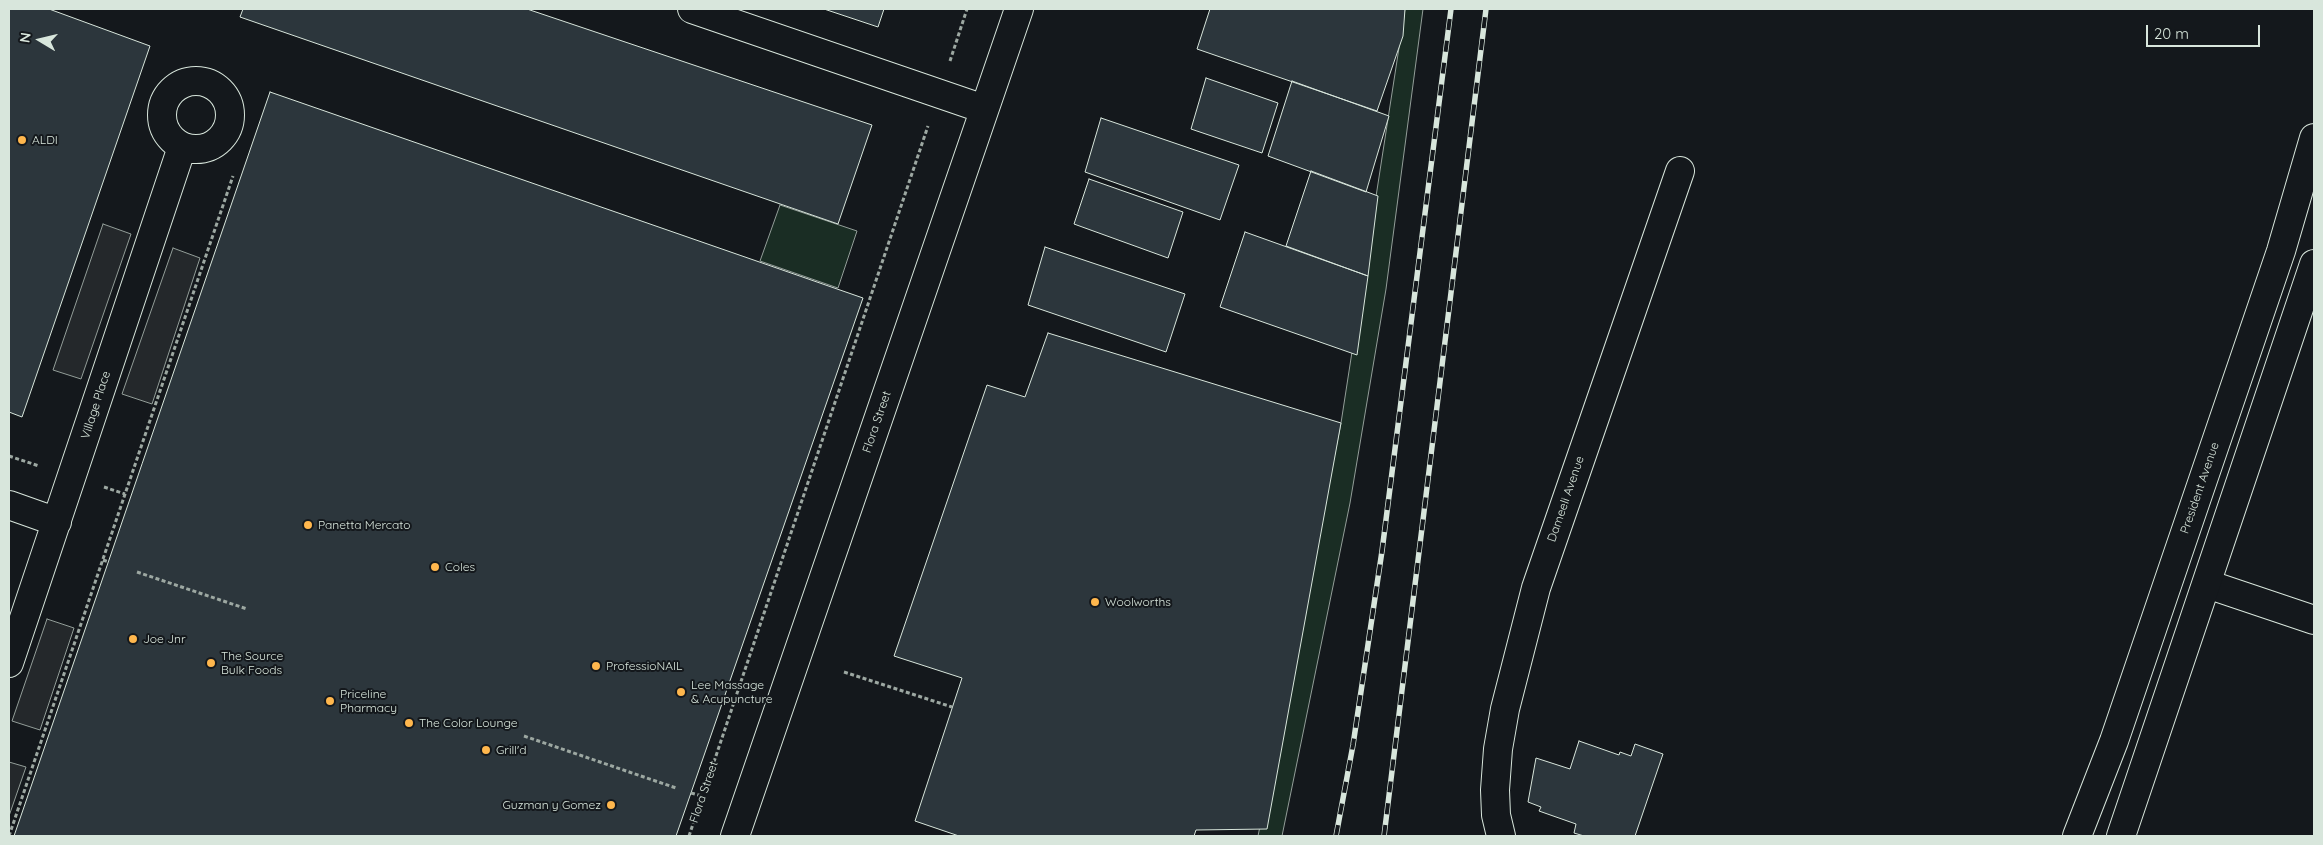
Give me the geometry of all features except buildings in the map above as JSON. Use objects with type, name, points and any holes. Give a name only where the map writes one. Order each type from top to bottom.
[{"type":"street","points":[[692,9],[984,109]]},
{"type":"street","name":"Flora Street","points":[[735,836],[1019,9]]},
{"type":"street","name":"President Avenue","points":[[2076,836],[2114,741],[2278,260],[2314,138]]},
{"type":"street","name":"Village Place","points":[[9,663],[182,147]]},
{"type":"street","name":"Dameeli Avenue","points":[[1501,836],[1496,814],[1495,790],[1498,749],[1505,709],[1536,588],[1680,171]]},
{"type":"street","points":[[2121,836],[2314,264]]},
{"type":"street","points":[[9,505],[57,522]]},
{"type":"street","points":[[2207,584],[2314,620]]},
{"type":"path","name":"Flora Street","points":[[689,836],[967,9]]},
{"type":"path","points":[[9,836],[233,176]]},
{"type":"path","points":[[103,560],[109,562]]},
{"type":"path","points":[[137,572],[247,609]]},
{"type":"path","points":[[844,672],[952,707]]},
{"type":"path","points":[[524,736],[676,788]]},
{"type":"path","points":[[691,793],[703,796]]},
{"type":"green space","points":[[1405,9],[1423,9],[1386,289],[1350,503],[1282,836],[1258,836],[1341,423]]},
{"type":"green space","points":[[780,205],[857,231],[838,288],[760,261]]},
{"type":"shaded area","points":[[103,224],[131,234],[81,379],[53,370]]},
{"type":"shaded area","points":[[173,248],[200,258],[152,404],[122,394]]},
{"type":"shaded area","points":[[47,619],[74,628],[40,730],[12,721]]},
{"type":"shaded area","points":[[9,762],[26,767],[9,816]]},
{"type":"railway","points":[[1336,836],[1353,745],[1382,551],[1451,9]]},
{"type":"railway","points":[[1384,836],[1486,9]]},
{"type":"place","name":"ALDI","points":[[22,140]]},
{"type":"place","name":"Panetta Mercato","points":[[308,525]]},
{"type":"place","name":"Coles","points":[[435,567]]},
{"type":"place","name":"Woolworths","points":[[1095,602]]},
{"type":"place","name":"Joe Jnr","points":[[133,639]]},
{"type":"place","name":"The Source Bulk Foods","points":[[211,663]]},
{"type":"place","name":"ProfessioNAIL","points":[[596,666]]},
{"type":"place","name":"Lee Massage & Acupuncture","points":[[681,692]]},
{"type":"place","name":"Priceline Pharmacy","points":[[330,701]]},
{"type":"place","name":"The Color Lounge","points":[[409,723]]},
{"type":"place","name":"Grill'd","points":[[486,750]]},
{"type":"place","name":"Guzman y Gomez","points":[[611,805]]}]
